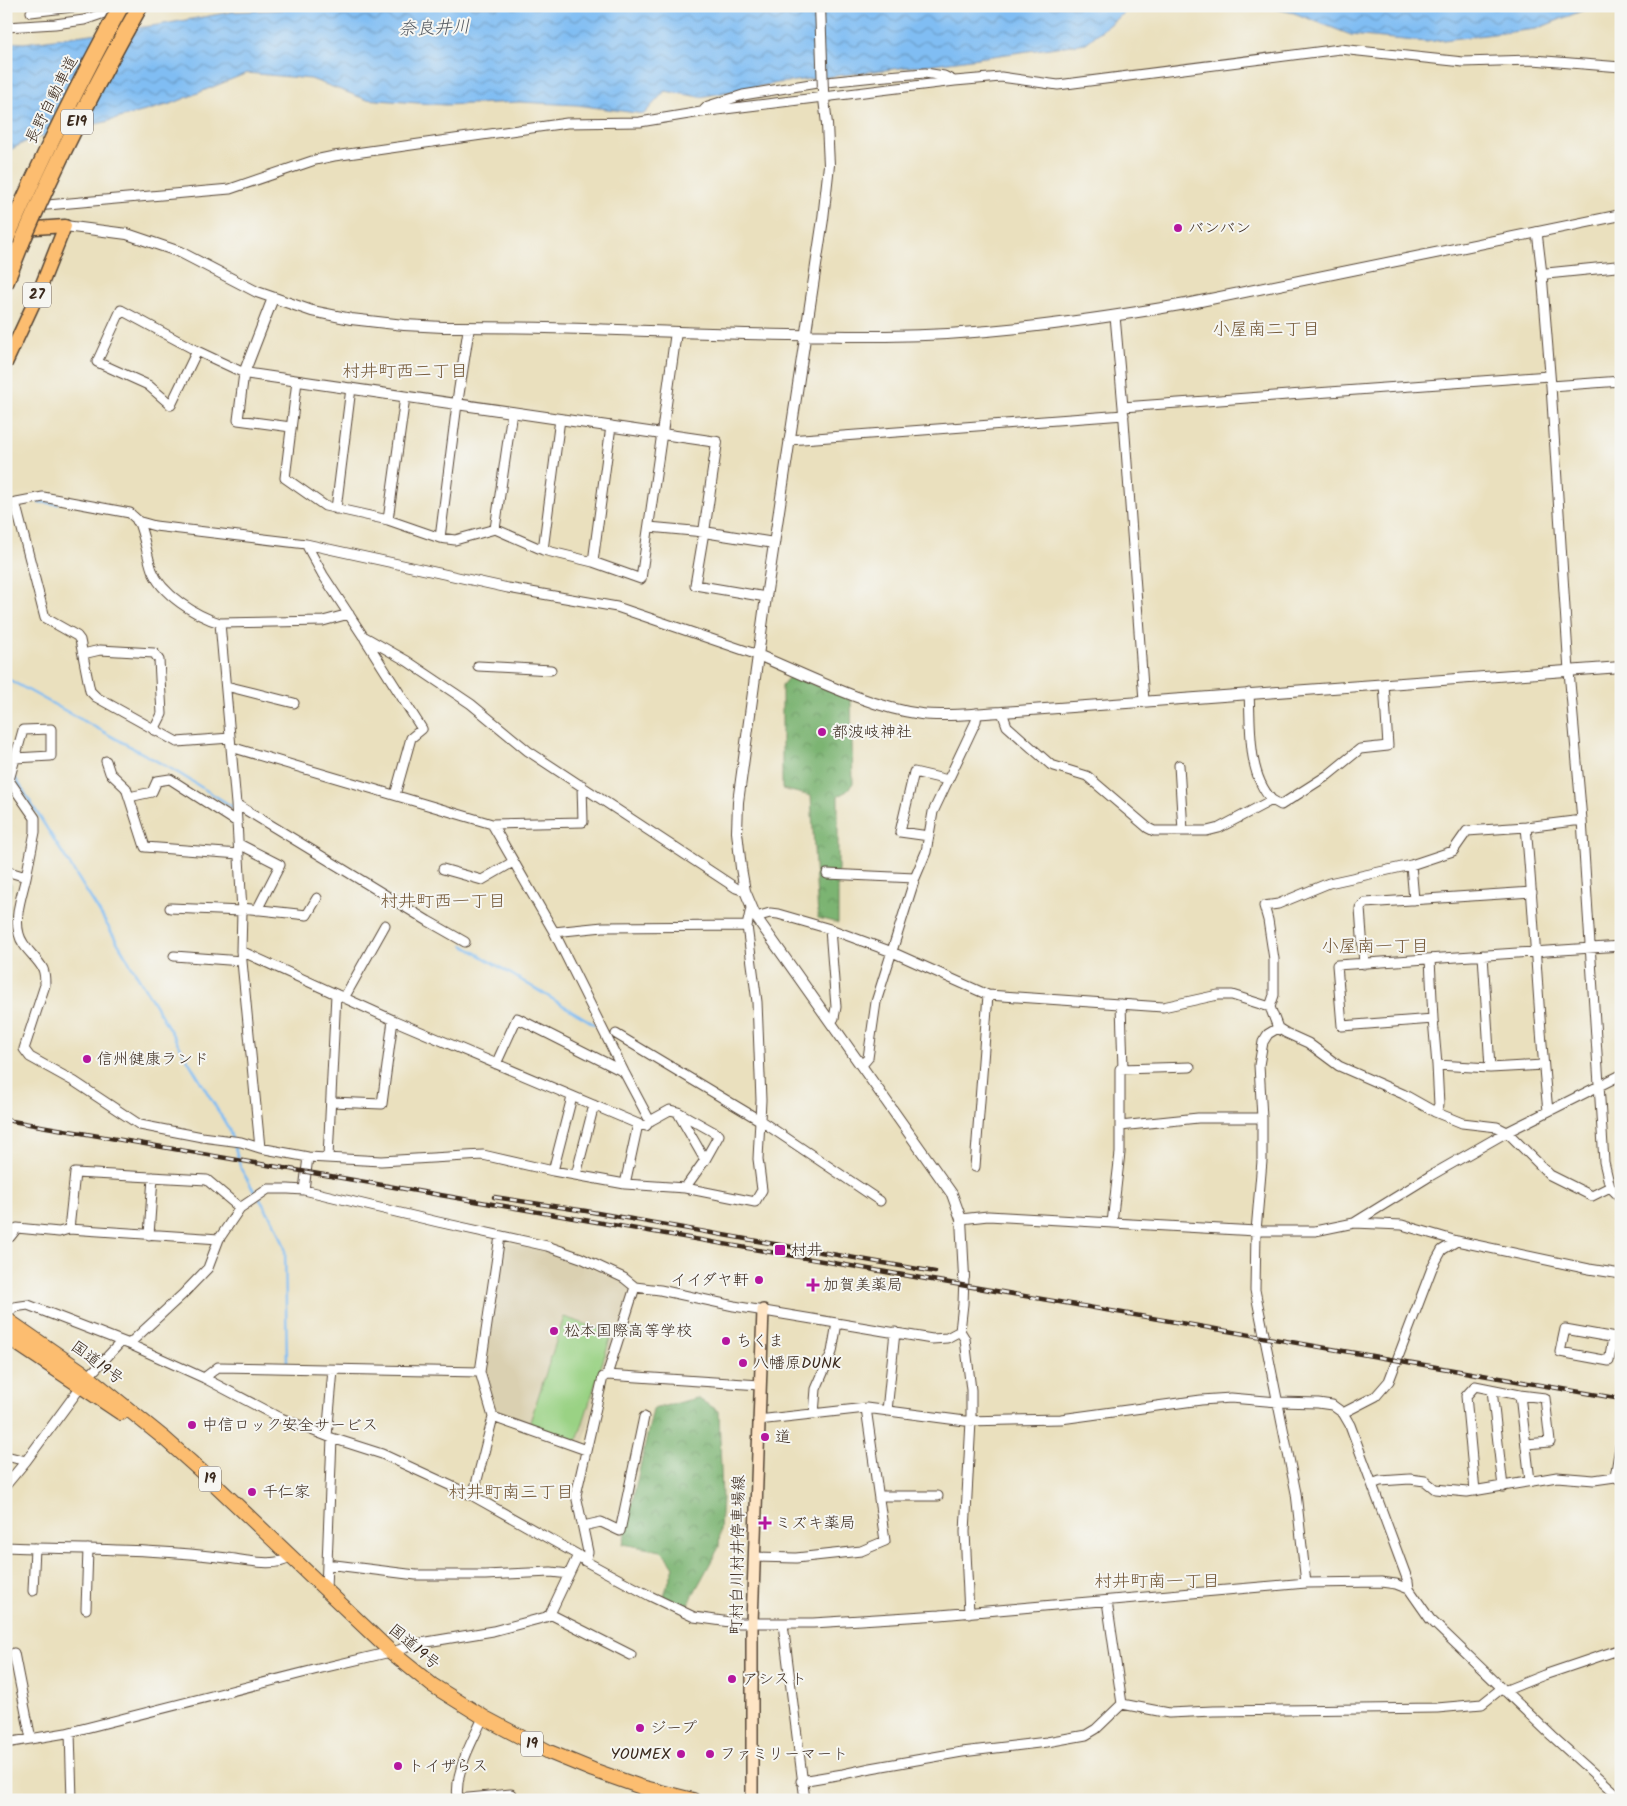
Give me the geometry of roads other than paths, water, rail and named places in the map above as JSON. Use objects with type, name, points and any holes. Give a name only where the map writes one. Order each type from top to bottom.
[{"type":"highway","name":"長野自動車道","points":[[6,240],[62,118],[121,6]]},
{"type":"highway","name":"長野自動車道","points":[[6,282],[52,174],[86,104],[140,6]]},
{"type":"highway","name":"国道19号","points":[[6,1319],[142,1428],[164,1439],[202,1472],[390,1652],[432,1685],[485,1718],[548,1752],[641,1787],[693,1800]]},
{"type":"highway","name":"国道19号","points":[[6,1336],[85,1382]]},
{"type":"main road","points":[[6,230],[65,226]]},
{"type":"main road","name":"27","points":[[6,363],[41,287],[65,226]]},
{"type":"main road","name":"町村白川村井停車場線","points":[[752,1800],[752,1624],[763,1310]]},
{"type":"street","points":[[31,12],[81,6]]},
{"type":"street","points":[[6,27],[84,20],[110,11],[145,6]]},
{"type":"street","points":[[820,6],[823,94],[829,165],[823,218],[766,597],[738,802],[739,850],[745,891],[754,912],[945,1181],[961,1219],[964,1304],[960,1331],[965,1339],[971,1390],[965,1532],[968,1613]]},
{"type":"street","points":[[6,209],[230,189],[315,160],[334,156],[566,123],[640,122],[823,94],[1001,77],[1058,85],[1340,49],[1462,62],[1533,60],[1621,67]]},
{"type":"street","points":[[701,112],[708,106],[743,95],[816,83],[924,73],[944,76],[955,82]]},
{"type":"street","points":[[65,226],[127,234],[180,252],[273,298],[312,311],[351,319],[404,325],[887,336],[972,332],[1115,316],[1186,304],[1621,215]]},
{"type":"street","points":[[1537,232],[1551,386],[1568,671],[1582,820],[1604,1162],[1610,1187],[1621,1198]]},
{"type":"street","points":[[1542,274],[1621,266]]},
{"type":"street","points":[[273,298],[244,373],[238,420],[291,427]]},
{"type":"street","points":[[197,351],[170,405],[148,385],[97,362],[120,310],[197,351],[244,373],[717,442],[695,585],[766,597]]},
{"type":"street","points":[[1115,316],[1144,701]]},
{"type":"street","points":[[440,538],[469,327]]},
{"type":"street","points":[[297,381],[285,478],[325,506],[388,520],[440,538],[455,540],[495,530],[543,550],[593,562],[641,579],[676,332]]},
{"type":"street","points":[[789,440],[1549,376]]},
{"type":"street","points":[[1551,386],[1621,381]]},
{"type":"street","points":[[336,509],[351,388]]},
{"type":"street","points":[[388,520],[404,397]]},
{"type":"street","points":[[495,530],[512,412]]},
{"type":"street","points":[[543,550],[560,419]]},
{"type":"street","points":[[593,562],[611,426]]},
{"type":"street","points":[[349,614],[323,621],[220,623],[210,620],[173,598],[162,588],[153,572],[138,521],[130,513],[43,497],[11,503],[45,618],[78,636],[90,691],[96,697],[177,742],[231,742],[394,795],[492,824],[583,822],[582,786]]},
{"type":"street","points":[[138,521],[155,526],[306,544],[508,588],[617,607],[758,655],[864,699],[922,714],[1002,712],[1621,668]]},
{"type":"street","points":[[649,527],[704,532],[774,543]]},
{"type":"street","points":[[306,544],[323,575],[422,729],[411,738],[394,795]]},
{"type":"street","points":[[220,623],[239,844],[242,910],[241,951],[260,1148]]},
{"type":"street","points":[[363,636],[407,661],[463,699],[528,751],[686,856],[736,888],[745,891]]},
{"type":"street","points":[[83,654],[100,650],[154,653],[159,660],[162,714],[154,730]]},
{"type":"street","points":[[478,666],[551,670]]},
{"type":"street","points":[[1249,693],[1254,762],[1257,777],[1266,794],[1281,805],[1328,775],[1360,749],[1388,746],[1384,684]]},
{"type":"street","points":[[226,686],[294,704]]},
{"type":"street","points":[[1002,712],[1007,726],[1051,766],[1087,776],[1154,832],[1207,831],[1219,828],[1272,800]]},
{"type":"street","points":[[862,1065],[868,1058],[876,1002],[915,878],[926,852],[933,812],[976,721],[977,713]]},
{"type":"street","points":[[15,758],[51,756],[51,729],[23,730],[8,778],[34,818],[35,832],[20,903],[18,922],[19,936],[43,969],[45,985],[24,1049],[30,1057],[76,1082],[140,1125],[202,1137],[242,1142],[260,1148],[308,1157],[381,1161],[483,1155],[553,1172],[625,1184],[685,1188],[755,1202],[762,1190],[758,1159],[761,1100],[757,1002],[747,926],[754,912]]},
{"type":"street","points":[[106,761],[110,773],[126,788],[144,847],[239,854]]},
{"type":"street","points":[[1179,765],[1183,831]]},
{"type":"street","points":[[929,836],[900,832],[914,772],[948,780]]},
{"type":"street","points":[[129,796],[152,792],[158,781],[170,779],[237,822]]},
{"type":"street","points":[[236,804],[465,942]]},
{"type":"street","points":[[1582,820],[1526,827],[1468,831],[1453,851],[1411,865],[1329,883],[1278,904],[1264,906],[1274,959],[1274,995],[1270,1007],[1278,1028],[1308,1043],[1339,1066],[1403,1094],[1435,1112],[1462,1123],[1497,1127],[1507,1132],[1550,1175],[1592,1196],[1610,1187]]},
{"type":"street","points":[[492,824],[554,932],[650,1121]]},
{"type":"street","points":[[1526,827],[1548,1111]]},
{"type":"street","points":[[239,844],[280,865],[257,910]]},
{"type":"street","points":[[443,869],[482,880],[513,862]]},
{"type":"street","points":[[1411,865],[1414,900]]},
{"type":"street","points":[[6,871],[26,877]]},
{"type":"street","points":[[827,874],[915,878]]},
{"type":"street","points":[[1364,964],[1360,908],[1365,903],[1532,892]]},
{"type":"street","points":[[170,908],[257,910],[307,915],[317,898]]},
{"type":"street","points":[[754,912],[778,914],[830,929],[892,952],[988,995],[1163,1007],[1218,995],[1232,995],[1270,1007]]},
{"type":"street","points":[[328,1157],[340,996],[385,925]]},
{"type":"street","points":[[554,932],[603,927],[747,926]]},
{"type":"street","points":[[830,929],[836,1007],[834,1018],[831,1022]]},
{"type":"street","points":[[1433,1019],[1342,1026],[1337,965],[1621,946]]},
{"type":"street","points":[[241,951],[393,1020],[638,1124],[646,1126],[650,1121],[670,1110],[678,1112],[719,1135],[705,1160],[685,1188]]},
{"type":"street","points":[[1483,955],[1490,1068]]},
{"type":"street","points":[[174,956],[242,961]]},
{"type":"street","points":[[1430,959],[1439,1105],[1435,1112]]},
{"type":"street","points":[[975,1167],[988,995]]},
{"type":"street","points":[[1121,1004],[1123,1069]]},
{"type":"street","points":[[496,1064],[517,1018],[624,1072]]},
{"type":"street","points":[[331,1102],[382,1104],[393,1020]]},
{"type":"street","points":[[1278,1028],[1268,1034],[1263,1042],[1258,1065],[1262,1118],[1262,1161],[1256,1231],[1255,1290],[1296,1493],[1306,1582]]},
{"type":"street","points":[[616,1034],[761,1121],[880,1201]]},
{"type":"street","points":[[1437,1065],[1490,1068],[1543,1065]]},
{"type":"street","points":[[1112,1223],[1120,1153],[1120,1069],[1190,1067]]},
{"type":"street","points":[[1354,1223],[1430,1176],[1507,1132],[1621,1075]]},
{"type":"street","points":[[553,1172],[572,1097]]},
{"type":"street","points":[[576,1175],[594,1105]]},
{"type":"street","points":[[678,1112],[705,1160]]},
{"type":"street","points":[[1120,1126],[1198,1118],[1262,1118]]},
{"type":"street","points":[[625,1184],[638,1124]]},
{"type":"street","points":[[304,1190],[308,1157]]},
{"type":"street","points":[[69,1229],[75,1173],[207,1180],[240,1208]]},
{"type":"street","points":[[149,1235],[153,1178]]},
{"type":"street","points":[[6,1486],[85,1382],[125,1343],[183,1294],[208,1268],[219,1239],[240,1208],[268,1190],[304,1190],[547,1246],[581,1258],[624,1278],[635,1288],[660,1290],[734,1306],[932,1339],[947,1338],[960,1331]]},
{"type":"street","points":[[961,1219],[988,1216],[1102,1224],[1256,1231],[1315,1231],[1354,1223],[1402,1225],[1457,1241],[1621,1274]]},
{"type":"street","points":[[6,1237],[10,1237],[17,1228],[59,1232],[69,1229],[219,1239]]},
{"type":"street","points":[[473,1496],[493,1417],[480,1372],[500,1236]]},
{"type":"street","points":[[1343,1413],[1376,1396],[1389,1381],[1432,1268],[1442,1250],[1457,1241]]},
{"type":"street","points":[[6,1743],[70,1732],[409,1646],[494,1631],[546,1617],[550,1614],[569,1574],[588,1552],[576,1495],[603,1377],[607,1375],[635,1288]]},
{"type":"street","points":[[6,1314],[14,1307],[28,1305],[125,1343],[204,1378],[278,1417],[329,1437],[382,1454],[473,1496],[650,1596],[694,1617],[752,1624],[783,1624],[968,1613],[1306,1582],[1382,1582],[1396,1584],[1409,1589]]},
{"type":"street","points":[[814,1414],[816,1389],[832,1352],[837,1323]]},
{"type":"street","points":[[1565,1329],[1617,1339],[1609,1361],[1560,1352],[1565,1329]]},
{"type":"street","points":[[887,1411],[895,1332]]},
{"type":"street","points":[[204,1378],[218,1367],[480,1372]]},
{"type":"street","points":[[326,1589],[329,1437],[334,1370]]},
{"type":"street","points":[[607,1375],[760,1385]]},
{"type":"street","points":[[1476,1491],[1466,1396],[1475,1386],[1545,1398],[1550,1442],[1526,1444]]},
{"type":"street","points":[[1492,1390],[1503,1487]]},
{"type":"street","points":[[1520,1395],[1530,1481]]},
{"type":"street","points":[[758,1420],[866,1408],[971,1421],[1061,1419],[1202,1400],[1231,1398],[1332,1405],[1343,1413],[1350,1425],[1408,1581],[1409,1589],[1430,1619],[1503,1690],[1620,1796]]},
{"type":"street","points":[[754,1557],[796,1558],[861,1551],[885,1541],[866,1408]]},
{"type":"street","points":[[493,1417],[586,1450]]},
{"type":"street","points":[[583,1526],[600,1522],[620,1531],[644,1417]]},
{"type":"street","points":[[1372,1484],[1380,1481],[1410,1479],[1425,1481],[1435,1489],[1476,1491],[1557,1478],[1618,1479],[1621,1441]]},
{"type":"street","points":[[6,1456],[26,1461]]},
{"type":"street","points":[[879,1496],[938,1496]]},
{"type":"street","points":[[6,1547],[177,1552],[260,1562],[282,1562],[291,1557]]},
{"type":"street","points":[[33,1591],[35,1548]]},
{"type":"street","points":[[86,1609],[88,1549]]},
{"type":"street","points":[[327,1564],[416,1575],[486,1575],[551,1572],[569,1574]]},
{"type":"street","points":[[1107,1601],[1122,1704]]},
{"type":"street","points":[[550,1614],[631,1655]]},
{"type":"street","points":[[783,1624],[805,1800]]},
{"type":"street","points":[[1122,1704],[1169,1713],[1437,1708],[1482,1704],[1503,1690],[1621,1649]]},
{"type":"street","points":[[14,1653],[32,1739]]},
{"type":"street","points":[[801,1780],[962,1752],[1046,1742],[1086,1735],[1096,1729],[1122,1704]]},
{"type":"street","points":[[485,1718],[481,1722],[465,1757],[456,1789],[458,1800],[511,1794],[515,1800]]},
{"type":"street","points":[[70,1732],[72,1800]]},
{"type":"water","name":"奈良井川","points":[[328,6],[1147,6],[1131,7],[1086,43],[778,83],[700,97],[665,91],[644,114],[577,105],[520,102],[445,105],[365,99],[311,79],[247,73],[171,104],[31,139],[6,152],[6,42],[24,43],[158,25],[231,12]]},
{"type":"water","points":[[1263,6],[1594,6],[1536,29],[1426,42],[1351,35],[1294,13]]},
{"type":"waterway","points":[[39,502],[58,504]]},
{"type":"waterway","points":[[6,509],[14,507]]},
{"type":"waterway","points":[[6,678],[180,774],[233,807]]},
{"type":"waterway","points":[[14,776],[97,908],[229,1129],[232,1139]]},
{"type":"waterway","points":[[463,945],[594,1024]]},
{"type":"waterway","points":[[234,1144],[241,1169],[256,1194]]},
{"type":"waterway","points":[[259,1198],[277,1227],[285,1248],[287,1362]]},
{"type":"railway","points":[[6,1120],[1621,1399]]},
{"type":"railway","points":[[494,1197],[586,1211],[935,1272]]},
{"type":"place","name":"バンバン","points":[[1178,228]]},
{"type":"place","name":"都波岐神社","points":[[822,732]]},
{"type":"place","name":"信州健康ランド","points":[[87,1059]]},
{"type":"place","name":"村井","points":[[780,1250]]},
{"type":"place","name":"イイダヤ軒","points":[[759,1280]]},
{"type":"place","name":"加賀美薬局","points":[[813,1285]]},
{"type":"place","name":"松本国際高等学校","points":[[554,1331]]},
{"type":"place","name":"ちくま","points":[[726,1341]]},
{"type":"place","name":"八幡原DUNK","points":[[743,1363]]},
{"type":"place","name":"中信ロック安全サービス","points":[[192,1425]]},
{"type":"place","name":"道","points":[[765,1437]]},
{"type":"place","name":"千仁家","points":[[252,1492]]},
{"type":"place","name":"ミズキ薬局","points":[[765,1523]]},
{"type":"place","name":"アシスト","points":[[732,1679]]},
{"type":"place","name":"ジープ","points":[[640,1728]]},
{"type":"place","name":"YOUMEX","points":[[681,1754]]},
{"type":"place","name":"ファミリーマート","points":[[710,1754]]},
{"type":"place","name":"トイザらス","points":[[398,1766]]},
{"type":"district","name":"小屋南二丁目","points":[[1266,330]]},
{"type":"district","name":"村井町西二丁目","points":[[405,372]]},
{"type":"district","name":"村井町西一丁目","points":[[443,902]]},
{"type":"district","name":"小屋南一丁目","points":[[1375,947]]},
{"type":"district","name":"村井町南三丁目","points":[[511,1493]]},
{"type":"district","name":"村井町南一丁目","points":[[1157,1582]]}]
